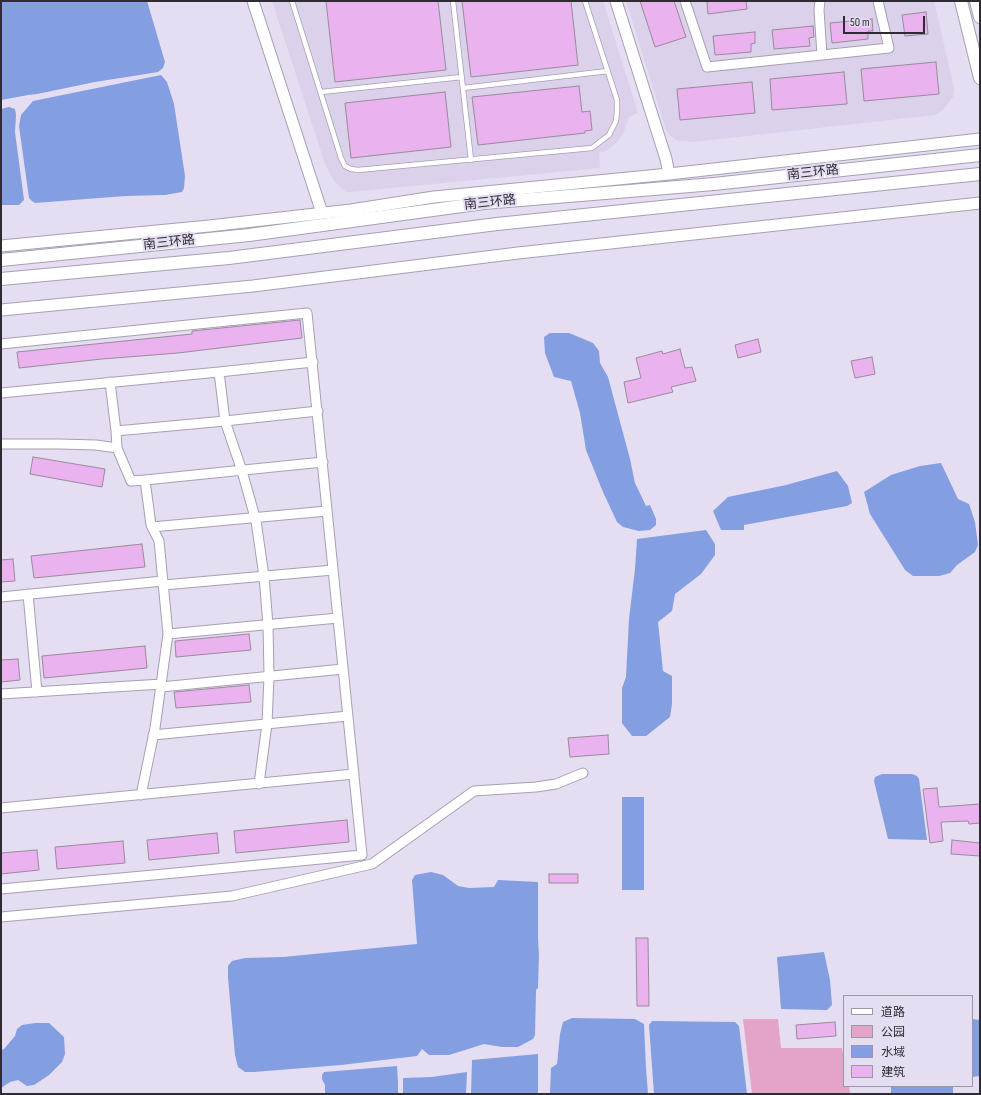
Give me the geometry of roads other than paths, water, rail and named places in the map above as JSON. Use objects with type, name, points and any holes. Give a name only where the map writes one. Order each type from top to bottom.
[{"type":"main road","points":[[961,1],[980,78]]},
{"type":"main road","points":[[976,1],[980,17]]},
{"type":"main road","name":"南三环路","points":[[1,260],[249,235],[484,203],[714,184],[980,155]]},
{"type":"main road","name":"南三环路","points":[[1,279],[229,258],[497,224],[980,174]]},
{"type":"street","points":[[253,1],[322,213]]},
{"type":"street","points":[[616,1],[666,159],[669,174]]},
{"type":"street","points":[[685,1],[707,67],[888,48],[878,1]]},
{"type":"street","points":[[820,1],[819,10],[822,55]]},
{"type":"street","points":[[1,246],[209,226],[351,210],[434,197],[669,174],[980,139]]},
{"type":"street","points":[[1,310],[253,286],[518,254],[980,203]]},
{"type":"street","points":[[1,344],[307,313],[362,855],[1,889]]},
{"type":"street","points":[[1,392],[313,362]]},
{"type":"street","points":[[219,372],[225,422],[242,470],[255,518],[264,576],[268,625],[269,676],[267,724],[259,784]]},
{"type":"street","points":[[110,382],[116,431],[116,448],[131,481],[323,462]]},
{"type":"street","points":[[116,431],[225,422],[318,411]]},
{"type":"street","points":[[1,444],[96,445],[116,448]]},
{"type":"street","points":[[141,795],[162,685],[168,634],[159,541],[152,527],[145,480]]},
{"type":"street","points":[[152,527],[327,511]]},
{"type":"street","points":[[1,597],[333,570]]},
{"type":"street","points":[[28,594],[37,692]]},
{"type":"street","points":[[168,634],[338,618]]},
{"type":"street","points":[[1,694],[162,685],[343,669]]},
{"type":"street","points":[[153,735],[348,716]]},
{"type":"street","points":[[1,917],[232,896],[372,864],[474,791],[536,787],[556,784],[583,773]]},
{"type":"street","points":[[1,808],[354,774]]},
{"type":"lane","points":[[292,1],[341,158],[345,166],[358,170],[592,148],[609,135],[617,112],[617,100],[585,1]]},
{"type":"lane","points":[[453,1],[471,160]]},
{"type":"lane","points":[[463,88],[608,71]]},
{"type":"lane","points":[[321,92],[462,77]]},
{"type":"water","points":[[1,1],[147,1],[165,62],[163,68],[158,72],[95,82],[1,100]]},
{"type":"water","points":[[161,75],[167,82],[174,104],[185,176],[184,188],[182,192],[165,195],[125,196],[35,203],[29,198],[19,126],[21,115],[33,101]]},
{"type":"water","points":[[9,107],[15,109],[16,115],[15,132],[24,200],[19,205],[1,205],[1,109]]},
{"type":"water","points":[[550,333],[569,333],[593,343],[599,351],[600,363],[608,377],[635,483],[646,506],[650,505],[656,519],[656,525],[650,530],[639,531],[623,527],[617,522],[586,450],[580,413],[571,381],[554,377],[545,353],[544,337]]},
{"type":"water","points":[[941,463],[958,499],[969,504],[975,522],[978,545],[975,552],[957,565],[950,573],[939,576],[913,576],[905,570],[870,514],[864,492],[891,475],[920,466]]},
{"type":"water","points":[[837,471],[848,486],[852,503],[847,506],[744,525],[744,530],[721,530],[713,511],[728,497],[786,485]]},
{"type":"water","points":[[706,530],[715,544],[715,555],[701,574],[675,594],[672,611],[658,622],[663,671],[672,676],[672,704],[670,717],[646,736],[632,736],[622,723],[622,688],[626,677],[629,619],[637,539]]},
{"type":"water","points":[[882,774],[912,774],[917,776],[919,779],[927,840],[888,839],[874,781],[875,777]]},
{"type":"water","points":[[622,797],[644,797],[644,890],[622,890]]},
{"type":"water","points":[[431,872],[443,875],[458,886],[469,888],[494,887],[498,880],[538,882],[538,988],[536,990],[535,1035],[533,1039],[518,1047],[502,1047],[484,1044],[449,1055],[429,1055],[422,1049],[417,1056],[341,1065],[254,1072],[245,1072],[238,1067],[235,1055],[228,978],[228,966],[232,961],[245,958],[283,957],[417,944],[412,880],[415,875]]},
{"type":"water","points":[[824,952],[830,980],[832,1005],[827,1010],[781,1009],[777,957]]},
{"type":"water","points":[[572,1018],[635,1019],[644,1024],[648,1094],[550,1094],[551,1068],[557,1064],[560,1034],[563,1022]]},
{"type":"water","points":[[973,1019],[980,1020],[980,1076],[973,1077]]},
{"type":"water","points":[[652,1021],[735,1022],[739,1026],[747,1094],[654,1094],[649,1025]]},
{"type":"water","points":[[49,1023],[64,1037],[65,1054],[62,1062],[49,1075],[34,1085],[27,1086],[18,1080],[10,1082],[1,1088],[1,1050],[4,1049],[15,1036],[17,1029],[22,1025]]},
{"type":"water","points":[[538,1054],[538,1094],[471,1094],[472,1060]]},
{"type":"water","points":[[397,1066],[398,1094],[325,1094],[325,1085],[322,1079],[324,1072]]},
{"type":"water","points":[[467,1072],[466,1094],[403,1094],[403,1078],[432,1077]]},
{"type":"water","points":[[891,1087],[953,1087],[953,1094],[891,1094]]}]
